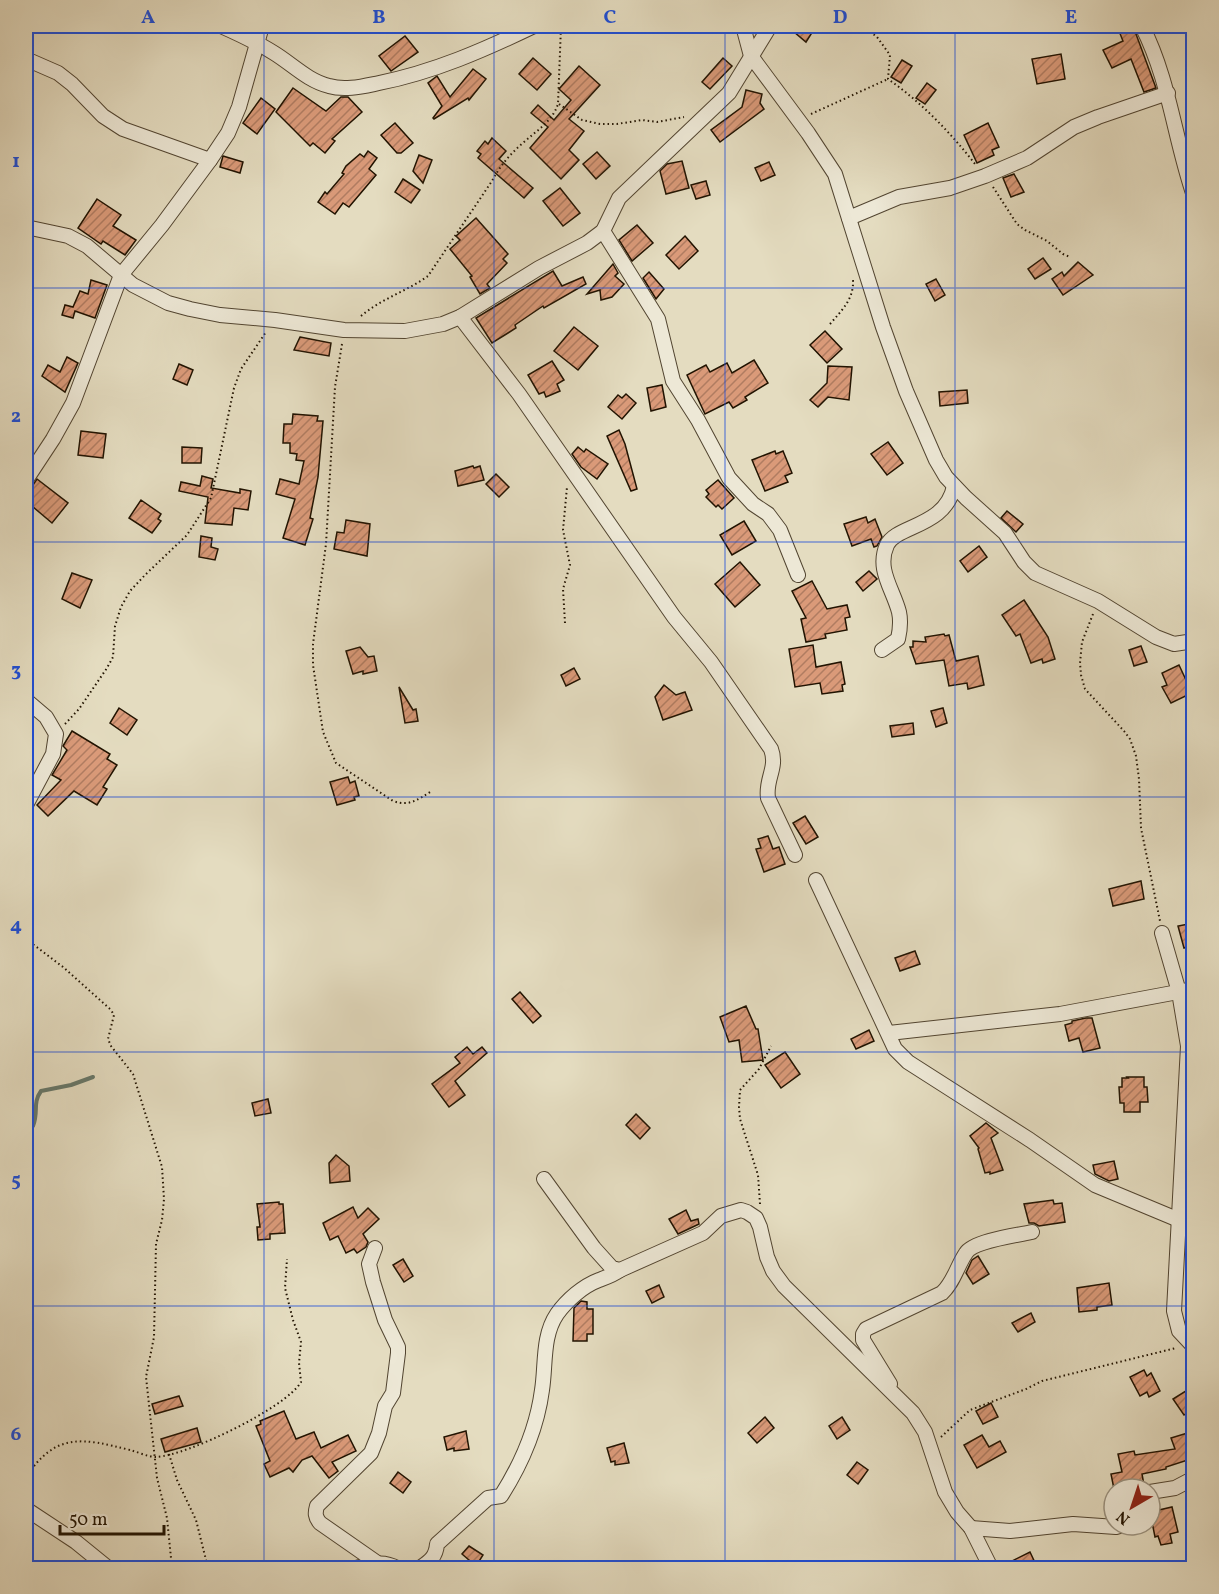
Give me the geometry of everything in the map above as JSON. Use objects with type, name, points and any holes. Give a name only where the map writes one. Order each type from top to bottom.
[{"type":"street","points":[[221,26],[275,53],[309,77],[330,87],[356,88],[399,79],[439,67],[490,47],[534,26]]},
{"type":"street","points":[[26,480],[73,404],[121,275],[162,225],[228,133],[239,107],[262,26]]},
{"type":"street","points":[[743,26],[751,56],[835,174],[883,327],[906,391],[936,460],[954,486],[1005,533],[1024,562],[1035,573],[1098,601],[1156,637],[1174,644],[1194,641]]},
{"type":"street","points":[[26,227],[68,236],[87,246],[133,285],[168,303],[220,315],[344,330],[415,330],[443,324],[460,317],[539,268],[587,243],[603,231],[619,198],[729,93],[770,26]]},
{"type":"street","points":[[1142,26],[1155,51],[1168,93],[1194,196]]},
{"type":"street","points":[[26,59],[58,73],[103,116],[123,129],[210,160]]},
{"type":"street","points":[[849,218],[899,197],[950,188],[986,176],[1026,158],[1074,128],[1098,117],[1168,93]]},
{"type":"street","points":[[603,231],[658,319],[673,381],[698,420],[729,478],[753,504],[768,514],[780,530],[798,575]]},
{"type":"street","points":[[460,317],[519,394],[674,617],[711,662],[771,749],[774,758],[766,789],[768,798],[795,855]]},
{"type":"street","points":[[882,650],[898,639],[900,626],[899,614],[883,570],[882,560],[887,544],[891,538],[932,517],[949,500],[954,486]]},
{"type":"street","points":[[26,700],[46,717],[56,734],[53,754],[26,805]]},
{"type":"street","points":[[816,880],[895,1049],[908,1062],[1030,1140],[1095,1185],[1194,1230]]},
{"type":"street","points":[[1162,933],[1179,992],[1188,1046],[1174,1311],[1179,1331],[1192,1346]]},
{"type":"street","points":[[889,1033],[1060,1014],[1194,989]]},
{"type":"street","points":[[544,1179],[594,1248],[612,1268],[620,1270]]},
{"type":"street","points":[[420,1569],[430,1562],[436,1553],[436,1544],[488,1498],[501,1496],[509,1484],[534,1431],[542,1392],[547,1335],[557,1315],[572,1298],[586,1286],[703,1233],[721,1216],[741,1210],[756,1218],[767,1257],[773,1271],[784,1286],[913,1413],[925,1432],[945,1492],[957,1512],[971,1528],[991,1569]]},
{"type":"street","points":[[899,1398],[863,1340],[866,1329],[942,1293],[949,1286],[967,1250],[976,1245],[1032,1232]]},
{"type":"street","points":[[375,1248],[369,1264],[373,1282],[385,1320],[398,1347],[393,1393],[385,1406],[379,1433],[371,1453],[317,1506],[316,1518],[376,1562],[396,1567],[401,1562],[415,1569]]},
{"type":"street","points":[[1162,1490],[1175,1488],[1194,1478]]},
{"type":"street","points":[[26,1509],[76,1542],[108,1569]]},
{"type":"street","points":[[971,1528],[1010,1531],[1073,1524],[1102,1526]]},
{"type":"street","points":[[356,1569],[376,1562]]},
{"type":"path","points":[[432,791],[403,805],[393,801],[336,763],[323,732],[313,665],[313,644],[326,544],[335,387],[344,330],[367,310],[428,276],[501,164],[547,123],[555,112],[558,104],[561,26]]},
{"type":"path","points":[[863,26],[876,37],[890,55],[888,79]]},
{"type":"path","points":[[797,118],[820,111],[841,99],[888,79]]},
{"type":"path","points":[[888,79],[914,97],[956,141],[986,176],[1017,224],[1070,257]]},
{"type":"path","points":[[558,104],[582,120],[600,124],[642,120],[657,122],[705,114]]},
{"type":"path","points":[[830,324],[846,306],[852,294],[853,278]]},
{"type":"path","points":[[56,734],[79,709],[113,657],[115,626],[121,607],[130,591],[187,535],[211,498],[234,388],[250,352],[275,320]]},
{"type":"path","points":[[565,623],[563,588],[570,565],[563,530],[567,502],[566,483]]},
{"type":"path","points":[[1098,601],[1082,642],[1080,663],[1082,675],[1085,689],[1124,731],[1130,739],[1136,756],[1141,828],[1162,933]]},
{"type":"path","points":[[26,939],[63,967],[114,1015],[108,1039],[133,1074],[162,1167],[164,1199],[156,1244],[154,1337],[146,1377],[157,1478],[167,1518],[172,1569]]},
{"type":"path","points":[[756,1218],[760,1205],[760,1186],[740,1119],[740,1090],[759,1069],[771,1046]]},
{"type":"path","points":[[26,1477],[51,1449],[62,1443],[76,1440],[110,1445],[155,1457],[169,1454],[214,1439],[237,1428],[279,1403],[298,1388],[302,1377],[299,1363],[301,1342],[285,1288],[287,1258]]},
{"type":"path","points":[[931,1448],[970,1410],[1042,1381],[1192,1346]]},
{"type":"path","points":[[169,1454],[177,1480],[195,1520],[208,1569]]},
{"type":"path","points":[[1188,1569],[1194,1562]]},
{"type":"building","points":[[787,26],[805,26],[813,31],[806,42]]},
{"type":"building","points":[[1117,26],[1133,26],[1156,88],[1144,92],[1131,59],[1112,68],[1103,50],[1123,41]]},
{"type":"building","points":[[405,36],[418,52],[391,71],[379,56]]},
{"type":"building","points":[[1061,54],[1065,79],[1037,84],[1032,59]]},
{"type":"building","points":[[533,58],[551,74],[537,90],[519,74]]},
{"type":"building","points":[[723,58],[732,66],[710,89],[702,82]]},
{"type":"building","points":[[902,60],[912,66],[901,83],[891,77]]},
{"type":"building","points":[[579,66],[600,85],[569,119],[584,131],[569,150],[579,160],[561,179],[530,148],[548,127],[531,113],[538,105],[554,120],[571,100],[559,89]]},
{"type":"building","points":[[473,69],[486,79],[469,100],[468,98],[434,119],[442,106],[428,83],[437,76],[450,97]]},
{"type":"building","points":[[927,83],[936,90],[925,104],[916,98]]},
{"type":"building","points":[[293,88],[326,111],[341,97],[348,97],[362,112],[332,139],[335,141],[325,153],[313,143],[310,146],[276,112]]},
{"type":"building","points":[[746,90],[762,94],[760,103],[764,109],[720,142],[711,130],[742,107]]},
{"type":"building","points":[[261,98],[275,109],[257,134],[243,123]]},
{"type":"building","points":[[395,123],[413,143],[401,153],[397,153],[381,135]]},
{"type":"building","points":[[988,123],[999,147],[992,150],[994,155],[977,163],[964,135]]},
{"type":"building","points":[[492,138],[506,151],[499,159],[533,188],[524,198],[478,158],[481,154],[477,151],[485,141],[488,144]]},
{"type":"building","points":[[368,151],[377,158],[369,169],[376,175],[349,207],[343,203],[335,214],[318,202],[344,174],[342,173],[346,166],[360,154],[364,157]]},
{"type":"building","points":[[597,152],[610,166],[596,179],[583,164]]},
{"type":"building","points":[[419,155],[432,160],[423,183],[413,171]]},
{"type":"building","points":[[223,156],[243,162],[240,173],[220,167]]},
{"type":"building","points":[[682,161],[689,188],[666,194],[660,171],[667,164]]},
{"type":"building","points":[[769,162],[775,175],[761,181],[755,168]]},
{"type":"building","points":[[1014,174],[1024,192],[1011,197],[1003,178]]},
{"type":"building","points":[[403,179],[420,190],[411,203],[395,192]]},
{"type":"building","points":[[706,181],[710,195],[696,199],[691,185]]},
{"type":"building","points":[[560,188],[580,213],[563,226],[543,201]]},
{"type":"building","points":[[97,199],[121,215],[113,226],[136,240],[125,255],[103,241],[101,244],[78,228]]},
{"type":"building","points":[[476,218],[508,254],[503,259],[507,263],[487,284],[490,288],[480,294],[470,277],[472,276],[450,249],[460,240],[456,236]]},
{"type":"building","points":[[637,225],[653,243],[632,261],[619,240]]},
{"type":"building","points":[[685,236],[698,251],[679,269],[666,255]]},
{"type":"building","points":[[1043,258],[1051,269],[1035,279],[1028,269]]},
{"type":"building","points":[[1078,262],[1093,275],[1063,295],[1052,279],[1062,272],[1064,276]]},
{"type":"building","points":[[613,264],[618,273],[615,276],[624,284],[612,297],[601,300],[600,290],[587,294]]},
{"type":"building","points":[[553,271],[562,286],[583,277],[586,284],[544,308],[543,306],[515,325],[516,328],[492,343],[476,318]]},
{"type":"building","points":[[649,272],[664,289],[656,299],[643,278]]},
{"type":"building","points":[[936,279],[945,295],[935,301],[926,284]]},
{"type":"building","points":[[91,280],[107,285],[95,318],[75,311],[73,318],[62,315],[65,305],[73,307],[80,291],[88,294]]},
{"type":"building","points":[[574,327],[598,346],[578,370],[554,351]]},
{"type":"building","points":[[825,331],[842,349],[827,363],[810,345]]},
{"type":"building","points":[[300,337],[331,343],[329,356],[294,350]]},
{"type":"building","points":[[67,357],[78,363],[65,392],[42,376],[48,365],[60,372]]},
{"type":"building","points":[[754,360],[768,383],[745,397],[747,400],[733,408],[729,402],[705,414],[687,375],[706,365],[710,372],[727,363],[732,373]]},
{"type":"building","points":[[552,361],[564,380],[557,384],[560,391],[546,397],[544,392],[539,394],[528,375]]},
{"type":"building","points":[[179,364],[193,370],[187,385],[173,379]]},
{"type":"building","points":[[828,366],[852,367],[849,400],[828,397],[818,407],[810,400],[827,383]]},
{"type":"building","points":[[662,385],[666,407],[651,411],[647,388]]},
{"type":"building","points":[[967,390],[968,403],[940,406],[939,392]]},
{"type":"building","points":[[626,394],[636,403],[622,419],[608,407],[618,395],[622,398]]},
{"type":"building","points":[[293,414],[318,416],[317,421],[323,421],[318,477],[310,518],[313,519],[305,545],[283,538],[295,499],[276,494],[280,479],[299,484],[304,461],[296,460],[297,454],[290,453],[290,443],[283,443],[284,424],[292,424]]},
{"type":"building","points":[[619,430],[637,489],[631,491],[607,436]]},
{"type":"building","points":[[81,431],[106,434],[103,458],[78,455]]},
{"type":"building","points":[[888,442],[903,463],[887,475],[871,454]]},
{"type":"building","points":[[182,447],[202,448],[201,463],[182,463]]},
{"type":"building","points":[[578,447],[584,452],[586,449],[608,464],[597,479],[581,467],[572,454]]},
{"type":"building","points":[[775,451],[776,454],[783,451],[792,473],[785,476],[788,482],[765,491],[752,460]]},
{"type":"building","points":[[473,466],[474,468],[480,466],[484,480],[458,486],[455,471]]},
{"type":"building","points":[[496,474],[509,487],[499,497],[486,484]]},
{"type":"building","points":[[202,476],[213,479],[211,488],[240,493],[240,489],[251,491],[248,510],[234,508],[232,525],[205,523],[208,497],[179,491],[181,482],[200,486]]},
{"type":"building","points":[[37,479],[68,503],[52,523],[26,501],[26,491]]},
{"type":"building","points":[[718,480],[734,498],[722,509],[718,505],[716,507],[706,497],[709,494],[706,490]]},
{"type":"building","points":[[141,500],[161,514],[158,519],[161,521],[152,533],[129,518]]},
{"type":"building","points":[[1007,511],[1023,524],[1016,532],[1001,518]]},
{"type":"building","points":[[866,517],[868,523],[875,519],[882,537],[874,547],[871,539],[852,546],[844,524]]},
{"type":"building","points":[[346,520],[370,524],[367,556],[334,549],[337,532],[344,533]]},
{"type":"building","points":[[744,521],[756,541],[732,555],[720,535]]},
{"type":"building","points":[[201,536],[212,538],[211,547],[218,549],[215,560],[199,557]]},
{"type":"building","points":[[979,546],[987,557],[968,572],[960,561]]},
{"type":"building","points":[[740,562],[760,585],[735,607],[715,584]]},
{"type":"building","points":[[869,571],[877,579],[863,591],[856,582]]},
{"type":"building","points":[[72,573],[92,580],[80,608],[62,599]]},
{"type":"building","points":[[812,581],[827,609],[847,605],[850,617],[845,618],[847,630],[825,634],[826,638],[806,642],[801,619],[806,618],[792,591]]},
{"type":"building","points":[[1024,600],[1048,637],[1055,659],[1043,663],[1042,659],[1031,663],[1020,634],[1016,636],[1002,615]]},
{"type":"building","points":[[949,635],[956,661],[978,656],[984,685],[968,689],[967,683],[949,686],[944,660],[916,664],[910,647],[913,647],[913,641],[926,642],[925,637]]},
{"type":"building","points":[[813,645],[816,667],[841,662],[845,684],[842,685],[843,691],[822,694],[820,683],[795,687],[789,649]]},
{"type":"building","points":[[1141,646],[1147,662],[1134,666],[1129,650]]},
{"type":"building","points":[[360,647],[368,657],[374,656],[377,671],[353,674],[346,651]]},
{"type":"building","points":[[1179,665],[1192,693],[1171,703],[1162,687],[1167,685],[1162,673]]},
{"type":"building","points":[[574,668],[580,679],[566,686],[561,675]]},
{"type":"building","points":[[664,685],[676,695],[685,692],[692,710],[663,720],[655,697]]},
{"type":"building","points":[[399,687],[413,710],[416,709],[418,721],[405,723]]},
{"type":"building","points":[[119,708],[137,720],[127,735],[110,723]]},
{"type":"building","points":[[943,708],[947,723],[936,727],[931,711]]},
{"type":"building","points":[[913,723],[914,734],[892,737],[890,726]]},
{"type":"building","points":[[72,731],[110,754],[107,759],[117,765],[103,787],[107,789],[97,805],[74,791],[48,816],[37,805],[61,780],[52,775],[67,750],[63,746]]},
{"type":"building","points":[[348,777],[350,783],[355,781],[359,796],[354,797],[355,800],[337,805],[330,782]]},
{"type":"building","points":[[805,816],[818,837],[806,844],[793,823]]},
{"type":"building","points":[[768,836],[773,849],[779,847],[785,864],[764,872],[756,849],[761,848],[758,839]]},
{"type":"building","points":[[1141,881],[1144,899],[1113,906],[1109,889]]},
{"type":"building","points":[[1194,923],[1194,945],[1184,948],[1178,926]]},
{"type":"building","points":[[915,951],[920,964],[900,971],[895,958]]},
{"type":"building","points":[[520,992],[541,1016],[533,1023],[512,999]]},
{"type":"building","points":[[746,1006],[758,1029],[763,1060],[742,1062],[739,1040],[729,1042],[720,1017]]},
{"type":"building","points":[[1092,1018],[1100,1048],[1083,1052],[1079,1038],[1069,1041],[1065,1025]]},
{"type":"building","points":[[869,1030],[874,1041],[856,1049],[851,1039]]},
{"type":"building","points":[[467,1047],[473,1054],[482,1047],[487,1053],[455,1081],[465,1095],[449,1107],[432,1084],[460,1063],[455,1057]]},
{"type":"building","points":[[785,1052],[800,1074],[781,1088],[765,1065]]},
{"type":"building","points":[[1144,1077],[1148,1102],[1140,1102],[1140,1112],[1124,1112],[1124,1103],[1120,1103],[1119,1087],[1122,1087],[1122,1078]]},
{"type":"building","points":[[268,1099],[271,1113],[255,1116],[252,1103]]},
{"type":"building","points":[[636,1114],[650,1128],[640,1139],[626,1125]]},
{"type":"building","points":[[986,1123],[998,1133],[991,1138],[1003,1170],[990,1174],[990,1172],[985,1173],[979,1148],[970,1136]]},
{"type":"building","points":[[336,1155],[349,1166],[350,1181],[330,1183],[329,1163]]},
{"type":"building","points":[[1114,1161],[1118,1179],[1109,1181],[1095,1174],[1093,1165]]},
{"type":"building","points":[[1053,1200],[1054,1204],[1062,1203],[1065,1222],[1039,1226],[1029,1223],[1024,1204]]},
{"type":"building","points":[[279,1202],[283,1204],[285,1233],[270,1234],[270,1239],[258,1240],[257,1227],[260,1227],[257,1204]]},
{"type":"building","points":[[353,1207],[358,1218],[368,1208],[379,1219],[363,1234],[368,1242],[366,1247],[357,1253],[354,1249],[346,1253],[338,1236],[330,1240],[323,1223]]},
{"type":"building","points":[[686,1210],[691,1221],[698,1219],[699,1224],[678,1234],[669,1219]]},
{"type":"building","points":[[978,1256],[989,1274],[973,1284],[966,1273],[972,1260]]},
{"type":"building","points":[[403,1259],[413,1276],[404,1282],[393,1265]]},
{"type":"building","points":[[1109,1283],[1112,1305],[1079,1312],[1077,1288]]},
{"type":"building","points":[[659,1285],[664,1297],[652,1303],[646,1291]]},
{"type":"building","points":[[581,1301],[587,1302],[587,1309],[593,1309],[593,1334],[587,1334],[587,1341],[573,1341],[574,1308]]},
{"type":"building","points":[[1031,1313],[1035,1322],[1018,1332],[1012,1323]]},
{"type":"building","points":[[1144,1370],[1147,1376],[1151,1373],[1160,1391],[1149,1397],[1147,1392],[1140,1396],[1130,1377]]},
{"type":"building","points":[[1189,1389],[1194,1396],[1194,1408],[1184,1415],[1173,1399]]},
{"type":"building","points":[[179,1396],[183,1406],[155,1414],[152,1404]]},
{"type":"building","points":[[991,1403],[998,1417],[983,1424],[976,1411]]},
{"type":"building","points":[[284,1411],[296,1439],[314,1432],[321,1448],[348,1435],[356,1451],[332,1462],[338,1471],[329,1478],[312,1456],[302,1460],[293,1472],[289,1468],[270,1477],[264,1464],[270,1461],[256,1426],[261,1424],[260,1421]]},
{"type":"building","points":[[765,1417],[774,1428],[757,1443],[748,1433]]},
{"type":"building","points":[[842,1417],[850,1430],[837,1439],[829,1426]]},
{"type":"building","points":[[197,1428],[201,1442],[165,1452],[161,1439]]},
{"type":"building","points":[[466,1431],[469,1449],[447,1450],[444,1437]]},
{"type":"building","points":[[1194,1431],[1194,1458],[1166,1467],[1166,1469],[1142,1474],[1143,1477],[1112,1477],[1111,1474],[1122,1472],[1118,1454],[1134,1451],[1135,1455],[1175,1449],[1171,1438]]},
{"type":"building","points":[[982,1435],[989,1447],[1000,1441],[1006,1452],[977,1468],[964,1445]]},
{"type":"building","points":[[624,1443],[629,1463],[615,1465],[615,1461],[611,1462],[607,1448]]},
{"type":"building","points":[[857,1462],[868,1470],[858,1484],[847,1475]]},
{"type":"building","points":[[398,1472],[411,1482],[403,1493],[390,1483]]},
{"type":"building","points":[[1172,1507],[1178,1532],[1170,1534],[1172,1543],[1161,1545],[1158,1537],[1162,1537],[1162,1509]]},
{"type":"building","points":[[469,1546],[483,1555],[476,1566],[462,1554]]},
{"type":"building","points":[[1030,1552],[1038,1569],[1000,1569],[1000,1567]]},
{"type":"waterway","points":[[26,1128],[33,1126],[37,1100],[41,1091],[71,1085],[93,1077]]}]
